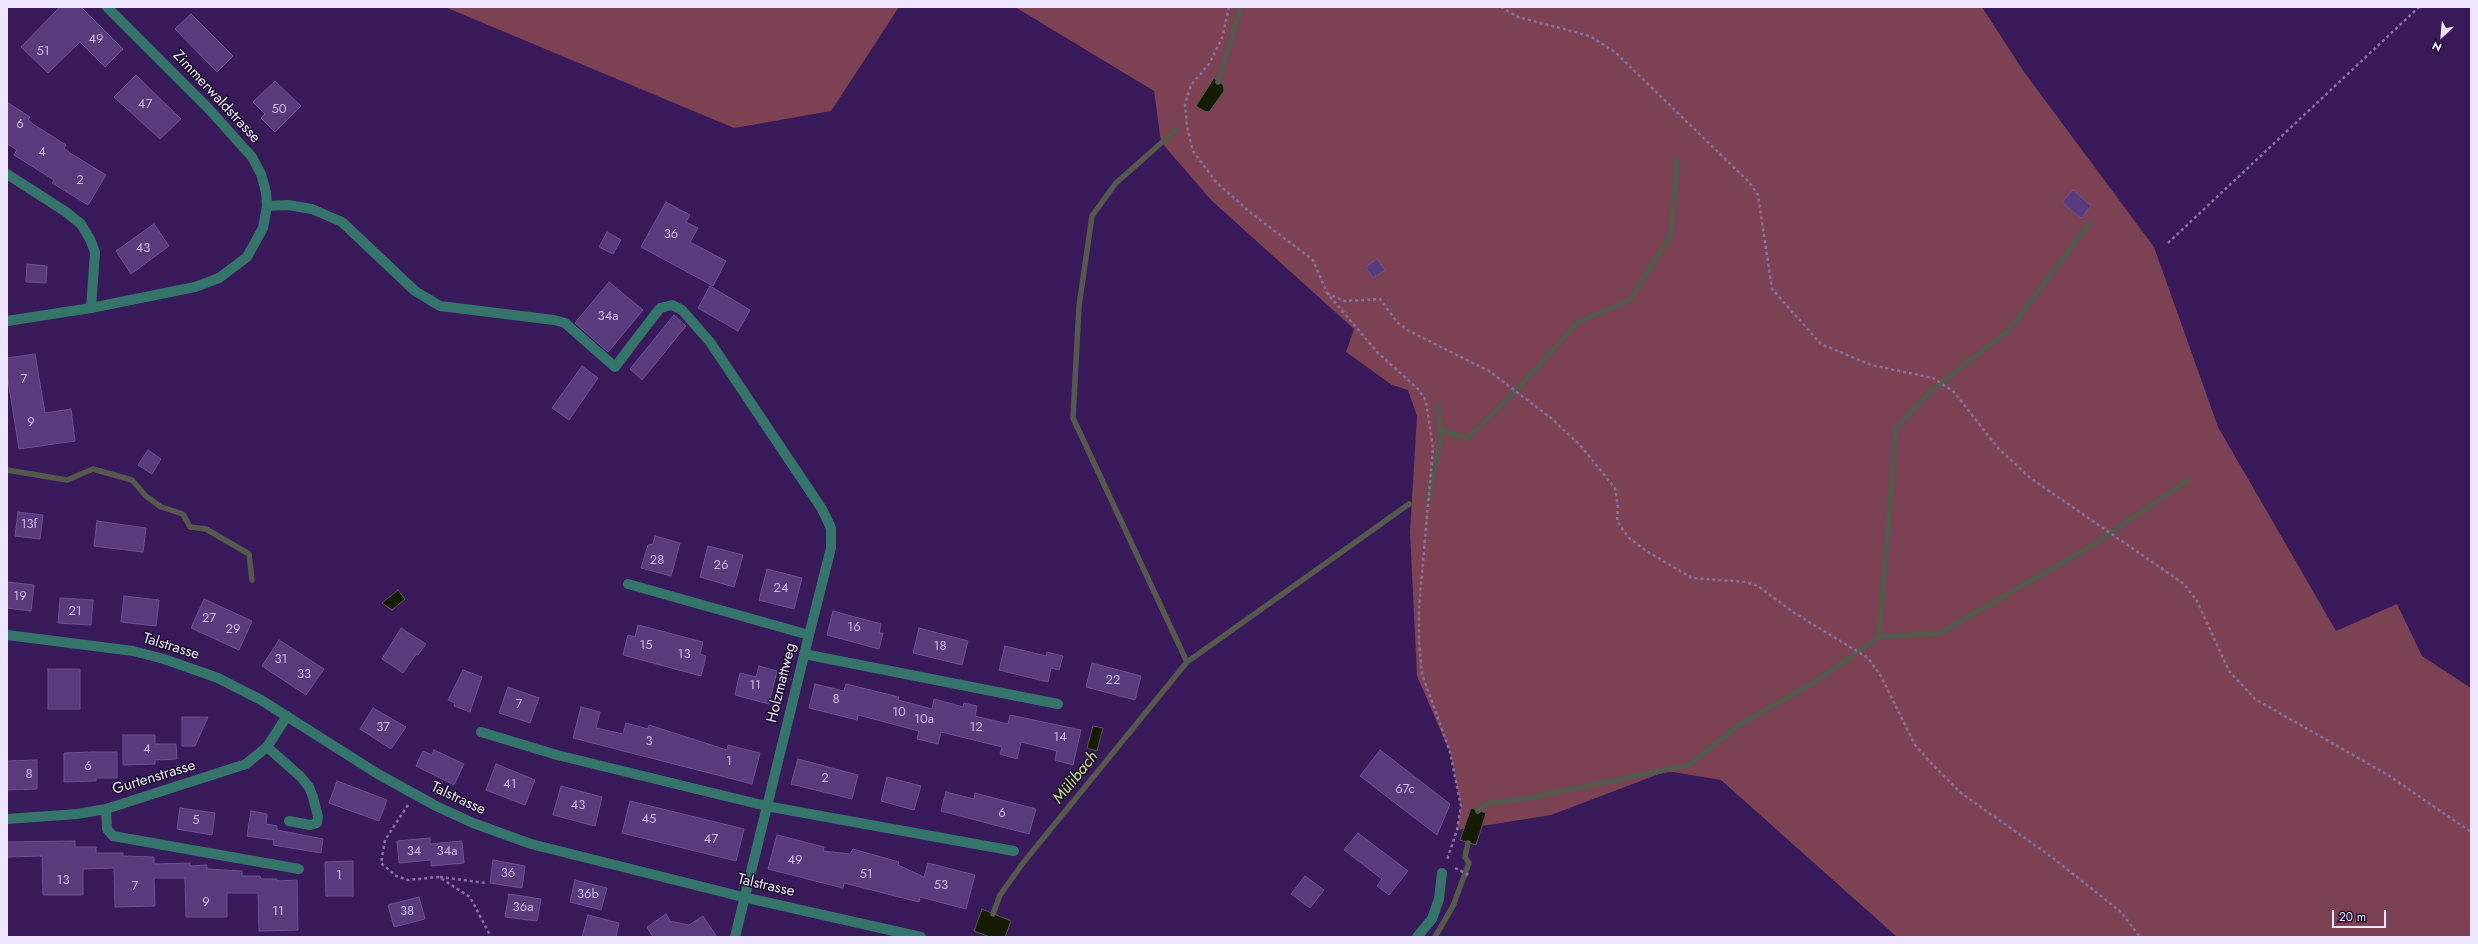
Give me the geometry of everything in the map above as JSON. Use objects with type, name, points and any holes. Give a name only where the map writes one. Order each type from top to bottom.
[{"type":"street","name":"Zimmerwaldstrasse","points":[[7,321],[91,308],[195,287],[219,278],[248,257],[263,228],[267,206],[261,174],[252,157],[238,140],[107,7]]},
{"type":"street","points":[[7,174],[66,212],[81,224],[90,239],[94,252],[91,308]]},
{"type":"street","points":[[267,206],[288,205],[312,209],[342,222],[415,291],[440,306],[543,318],[565,324],[614,367],[660,308],[672,305],[682,310],[710,342],[822,508],[832,528],[831,548],[809,635]]},
{"type":"street","name":"Holzmattweg","points":[[628,584],[809,635],[735,937]]},
{"type":"street","name":"Talstrasse","points":[[7,635],[134,651],[164,659],[218,678],[286,716],[378,774],[415,795],[474,823],[531,844],[744,897],[922,937]]},
{"type":"street","points":[[804,654],[1058,704]]},
{"type":"street","name":"Gurtenstrasse","points":[[7,818],[77,814],[106,809],[246,764],[267,747],[286,716]]},
{"type":"street","points":[[481,732],[556,755],[766,806],[1014,851]]},
{"type":"street","points":[[267,747],[301,777],[309,787],[313,797],[318,817],[317,823],[310,825],[289,821]]},
{"type":"street","points":[[106,809],[107,829],[113,836],[299,869]]},
{"type":"street","points":[[1417,937],[1432,919],[1439,899],[1442,873]]},
{"type":"path","points":[[1229,7],[1222,38],[1209,64],[1190,85],[1185,104],[1187,127],[1193,151],[1216,182],[1245,208],[1313,260],[1327,293],[1378,353],[1419,390],[1426,401],[1430,420],[1433,449],[1419,607],[1419,642],[1422,674],[1450,752],[1461,806],[1457,830],[1442,873]]},
{"type":"path","points":[[1501,7],[1518,17],[1590,36],[1614,52],[1749,182],[1758,195],[1772,289],[1821,344],[1872,365],[1933,378],[1954,392],[1998,448],[2029,477],[2184,584],[2197,601],[2229,671],[2255,699],[2388,776],[2471,832]]},
{"type":"path","points":[[2168,244],[2419,7]]},
{"type":"path","points":[[1327,293],[1344,301],[1380,299],[1397,322],[1409,331],[1489,371],[1551,418],[1580,445],[1615,488],[1618,507],[1617,520],[1629,538],[1670,566],[1692,578],[1746,582],[1758,586],[1793,612],[1868,658],[1881,676],[1915,745],[1961,793],[2053,858],[2121,912],[2140,937]]},
{"type":"path","points":[[415,795],[385,840],[382,863],[396,876],[408,880],[439,877],[486,883]]},
{"type":"path","points":[[1458,869],[1471,876]]},
{"type":"path","points":[[439,877],[470,897],[491,937]]},
{"type":"shaded area","points":[[445,7],[899,7],[831,111],[734,128]]},
{"type":"shaded area","points":[[1015,7],[1982,7],[2024,72],[2154,247],[2218,427],[2336,631],[2397,604],[2422,656],[2471,688],[2471,937],[1897,937],[1721,780],[1667,771],[1551,815],[1457,830],[1461,806],[1450,752],[1417,676],[1410,532],[1417,416],[1408,390],[1392,385],[1346,352],[1354,329],[1211,200],[1161,142],[1154,91]]},
{"type":"shaded area","points":[[1214,78],[1223,85],[1224,91],[1209,112],[1204,111],[1196,106]]},
{"type":"shaded area","points":[[398,590],[405,599],[392,610],[382,603]]},
{"type":"shaded area","points":[[1093,726],[1103,728],[1097,751],[1087,748]]},
{"type":"shaded area","points":[[1471,808],[1486,813],[1476,845],[1460,840]]},
{"type":"shaded area","points":[[982,909],[1011,921],[1005,937],[990,937],[974,931]]},
{"type":"building","points":[[60,7],[81,7],[123,49],[105,67],[80,42],[48,73],[21,47]]},
{"type":"building","points":[[191,14],[233,56],[217,72],[175,29]]},
{"type":"building","points":[[136,75],[181,119],[160,139],[114,97]]},
{"type":"building","points":[[275,81],[301,106],[275,132],[261,118],[265,114],[253,102]]},
{"type":"building","points":[[7,102],[30,117],[28,120],[33,124],[66,145],[64,148],[70,153],[106,175],[88,205],[52,183],[54,180],[14,155],[17,150],[7,144]]},
{"type":"building","points":[[2073,190],[2091,206],[2081,218],[2062,202]]},
{"type":"building","points":[[666,202],[690,215],[686,222],[698,228],[690,242],[726,261],[713,286],[641,247]]},
{"type":"building","points":[[154,224],[169,246],[131,274],[116,251]]},
{"type":"building","points":[[607,232],[621,240],[613,254],[599,247]]},
{"type":"building","points":[[1377,259],[1385,270],[1373,278],[1366,267]]},
{"type":"building","points":[[27,264],[47,266],[46,283],[26,282]]},
{"type":"building","points":[[609,282],[643,310],[608,352],[575,323]]},
{"type":"building","points":[[710,286],[750,310],[738,331],[698,308]]},
{"type":"building","points":[[674,315],[686,326],[642,380],[630,369]]},
{"type":"building","points":[[35,354],[45,413],[71,409],[75,441],[19,449],[7,374],[7,358]]},
{"type":"building","points":[[582,366],[598,378],[569,420],[552,408]]},
{"type":"building","points":[[148,450],[161,459],[152,474],[138,465]]},
{"type":"building","points":[[18,512],[43,515],[40,539],[15,536]]},
{"type":"building","points":[[97,521],[146,528],[143,552],[94,546]]},
{"type":"building","points":[[655,536],[680,543],[671,576],[641,568],[648,545],[653,544]]},
{"type":"building","points":[[708,546],[743,555],[734,587],[700,577]]},
{"type":"building","points":[[767,569],[802,578],[794,609],[759,600]]},
{"type":"building","points":[[7,582],[34,585],[31,611],[7,608]]},
{"type":"building","points":[[124,596],[159,600],[156,626],[121,622]]},
{"type":"building","points":[[60,598],[93,600],[91,625],[58,623]]},
{"type":"building","points":[[204,599],[252,621],[239,650],[191,628]]},
{"type":"building","points":[[833,611],[881,624],[879,633],[883,633],[879,649],[827,635]]},
{"type":"building","points":[[638,625],[703,642],[700,654],[706,656],[701,676],[623,655],[628,635],[635,637]]},
{"type":"building","points":[[401,628],[426,644],[418,655],[416,654],[403,673],[382,659]]},
{"type":"building","points":[[919,628],[968,641],[962,665],[913,653]]},
{"type":"building","points":[[279,640],[324,669],[306,695],[262,666]]},
{"type":"building","points":[[1005,646],[1046,656],[1047,652],[1063,656],[1059,670],[1051,668],[1048,682],[999,670]]},
{"type":"building","points":[[1092,663],[1141,676],[1135,700],[1086,687]]},
{"type":"building","points":[[759,666],[777,671],[769,704],[735,695],[740,673],[756,677]]},
{"type":"building","points":[[48,669],[80,669],[80,709],[48,709]]},
{"type":"building","points":[[463,670],[482,677],[470,712],[454,706],[455,703],[448,700]]},
{"type":"building","points":[[815,684],[844,691],[846,684],[899,697],[898,700],[932,709],[934,699],[963,707],[964,703],[977,706],[975,716],[1008,724],[1010,715],[1081,730],[1073,765],[1055,760],[1057,751],[1021,742],[1017,759],[1000,754],[1002,747],[941,732],[938,744],[917,739],[919,731],[858,715],[857,720],[809,708]]},
{"type":"building","points":[[508,687],[539,698],[530,723],[499,713]]},
{"type":"building","points":[[581,707],[600,712],[596,728],[623,734],[626,723],[648,729],[649,725],[727,750],[728,745],[760,753],[752,784],[573,738]]},
{"type":"building","points":[[373,708],[406,727],[391,749],[360,729]]},
{"type":"building","points":[[182,717],[208,717],[195,746],[182,746]]},
{"type":"building","points":[[123,735],[155,735],[155,744],[176,744],[177,759],[155,760],[155,764],[123,765]]},
{"type":"building","points":[[434,750],[464,764],[454,785],[416,766],[423,751],[432,755]]},
{"type":"building","points":[[1380,750],[1450,804],[1437,835],[1360,776]]},
{"type":"building","points":[[117,752],[117,778],[96,778],[96,781],[64,782],[64,753]]},
{"type":"building","points":[[798,759],[858,775],[852,799],[791,784]]},
{"type":"building","points":[[37,760],[37,789],[7,790],[7,761]]},
{"type":"building","points":[[496,764],[535,780],[525,805],[486,790]]},
{"type":"building","points":[[887,777],[921,786],[914,810],[881,801]]},
{"type":"building","points":[[337,781],[387,800],[379,821],[329,803]]},
{"type":"building","points":[[561,786],[602,797],[595,826],[553,815]]},
{"type":"building","points":[[946,792],[974,799],[975,793],[1036,809],[1029,834],[941,811]]},
{"type":"building","points":[[630,801],[744,829],[736,861],[622,833]]},
{"type":"building","points":[[180,808],[215,813],[212,835],[177,829]]},
{"type":"building","points":[[251,811],[267,814],[266,824],[277,826],[277,830],[323,839],[321,853],[273,845],[274,840],[247,836]]},
{"type":"building","points":[[1358,833],[1408,871],[1389,895],[1377,886],[1382,879],[1344,850]]},
{"type":"building","points":[[777,835],[824,847],[823,851],[850,854],[853,849],[899,862],[898,865],[924,877],[928,863],[975,875],[966,909],[920,897],[919,902],[844,883],[843,888],[768,869]]},
{"type":"building","points":[[430,838],[430,844],[462,841],[464,863],[431,866],[431,860],[399,863],[397,841]]},
{"type":"building","points":[[75,841],[75,847],[96,847],[96,853],[123,853],[123,856],[154,857],[154,864],[190,863],[190,866],[207,865],[207,869],[242,871],[242,876],[260,876],[261,879],[277,879],[277,881],[297,880],[298,930],[259,931],[258,893],[227,893],[227,917],[186,917],[185,878],[154,878],[155,906],[115,907],[114,868],[83,869],[83,895],[43,895],[42,856],[7,857],[7,842]]},
{"type":"building","points":[[493,860],[525,866],[522,888],[490,883]]},
{"type":"building","points":[[353,861],[353,896],[326,896],[325,862]]},
{"type":"building","points":[[1305,876],[1324,890],[1310,908],[1291,894]]},
{"type":"building","points":[[575,880],[607,888],[601,910],[570,902]]},
{"type":"building","points":[[509,894],[541,899],[537,921],[505,917]]},
{"type":"building","points":[[419,897],[425,919],[394,927],[388,905]]},
{"type":"building","points":[[666,914],[670,921],[689,925],[703,916],[717,937],[653,937],[647,927]]},
{"type":"building","points":[[588,915],[619,923],[616,937],[582,937]]},
{"type":"waterway","points":[[1218,82],[1241,7]]},
{"type":"waterway","points":[[1176,130],[1116,183],[1092,216],[1079,306],[1073,418],[1187,662]]},
{"type":"waterway","points":[[1428,501],[1440,441],[1440,430],[1468,438],[1515,392],[1578,322],[1630,300],[1671,234],[1677,159]]},
{"type":"waterway","points":[[1879,637],[1896,428],[1933,389],[2008,331],[2090,223]]},
{"type":"waterway","points":[[1438,406],[1440,430]]},
{"type":"waterway","points":[[7,470],[67,480],[93,469],[132,480],[146,496],[161,507],[183,514],[190,527],[206,529],[249,554],[252,580]]},
{"type":"waterway","points":[[1478,811],[1485,804],[1528,798],[1689,765],[1739,725],[1813,683],[1879,637],[1940,633],[2091,546],[2188,480]]},
{"type":"waterway","name":"Mülibach","points":[[993,914],[1000,895],[1023,863],[1187,662],[1409,504]]},
{"type":"waterway","points":[[1435,937],[1453,906],[1469,863],[1465,857],[1468,843]]}]
